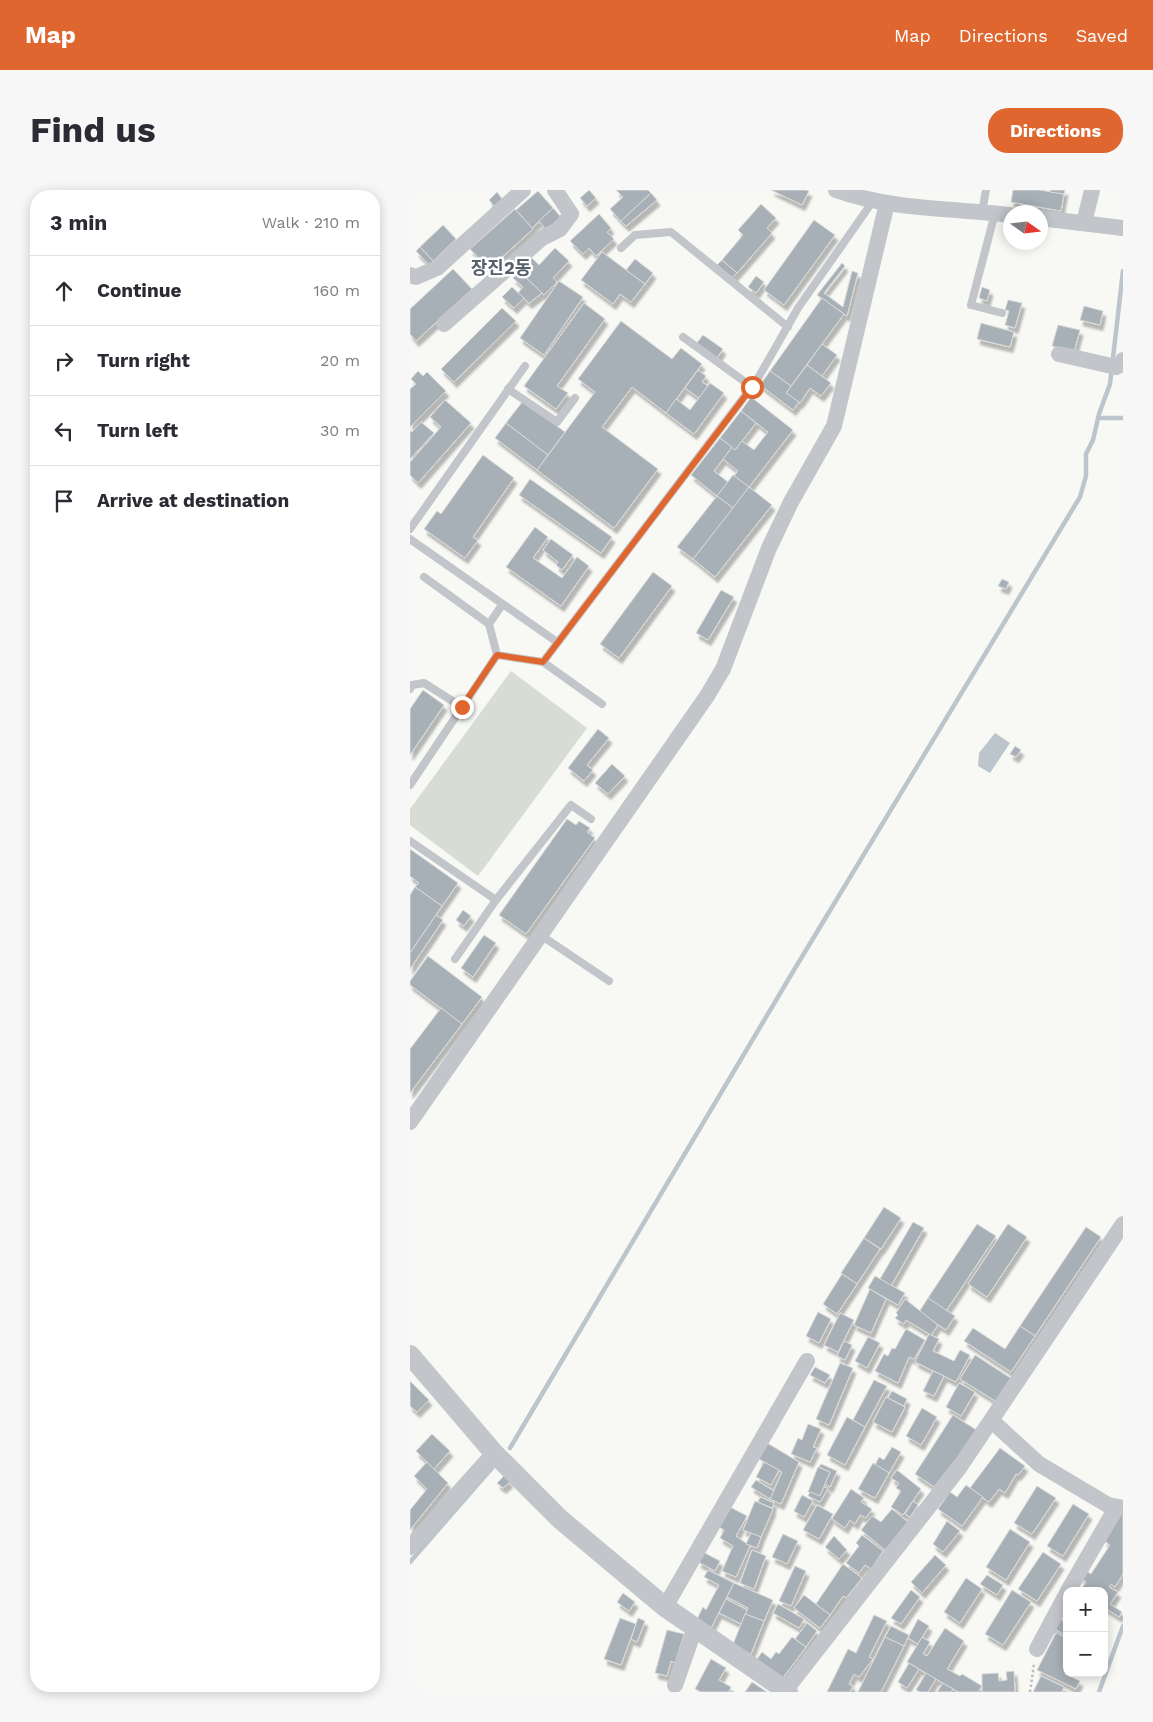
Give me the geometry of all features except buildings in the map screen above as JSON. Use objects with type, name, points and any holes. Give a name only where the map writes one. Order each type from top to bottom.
[{"type":"street","points":[[410,275],[416,278],[438,268],[523,190]]},
{"type":"street","points":[[444,324],[542,238],[560,229],[571,214],[555,190]]},
{"type":"street","points":[[836,190],[880,201],[996,213]]},
{"type":"street","points":[[1084,224],[1092,190]]},
{"type":"street","points":[[410,1122],[542,936],[702,704],[723,669],[769,548],[791,502],[834,426],[880,201]]},
{"type":"street","points":[[1048,219],[1123,228]]},
{"type":"street","points":[[1059,354],[1115,364]]},
{"type":"street","points":[[410,1355],[494,1452],[560,1519],[666,1607],[786,1691],[959,1468],[1123,1224]]},
{"type":"street","points":[[666,1607],[807,1361]]},
{"type":"street","points":[[992,1421],[1039,1464],[1119,1508],[1070,1587]]},
{"type":"street","points":[[410,1547],[494,1452]]},
{"type":"street","points":[[1037,1649],[1063,1600]]},
{"type":"street","points":[[675,1685],[694,1628]]},
{"type":"lane","points":[[986,190],[996,213],[971,305],[1002,313]]},
{"type":"lane","points":[[543,662],[752,387],[788,327],[880,201]]},
{"type":"lane","points":[[621,248],[635,235],[671,232],[788,327]]},
{"type":"lane","points":[[683,337],[752,387]]},
{"type":"lane","points":[[410,529],[525,366]]},
{"type":"lane","points":[[508,389],[557,422],[575,398]]},
{"type":"lane","points":[[410,539],[557,642]]},
{"type":"lane","points":[[410,784],[497,655],[489,624],[424,577]]},
{"type":"lane","points":[[489,624],[502,605]]},
{"type":"lane","points":[[497,655],[543,662],[602,704]]},
{"type":"lane","points":[[410,689],[412,685],[424,683],[462,707]]},
{"type":"lane","points":[[455,959],[496,900],[571,805],[591,820]]},
{"type":"lane","points":[[410,841],[496,900]]},
{"type":"lane","points":[[542,936],[609,980]]},
{"type":"path","points":[[1030,1692],[1037,1649]]},
{"type":"shaded area","points":[[511,671],[587,728],[478,876],[410,825],[410,809]]},
{"type":"shaded area","points":[[995,733],[1010,743],[990,773],[978,766],[979,753]]},
{"type":"waterway","points":[[510,1448],[794,970],[1080,497],[1086,476],[1086,454],[1093,440],[1099,414],[1110,384],[1123,271]]},
{"type":"waterway","points":[[1098,418],[1123,418]]},
{"type":"waterway","points":[[410,1562],[492,1468]]},
{"type":"waterway","points":[[1099,1692],[1123,1626]]},
{"type":"district","name":"장진2동","points":[[501,268]]},
{"type":"route","points":[[462,707],[497,655],[543,662],[752,387]]}]
